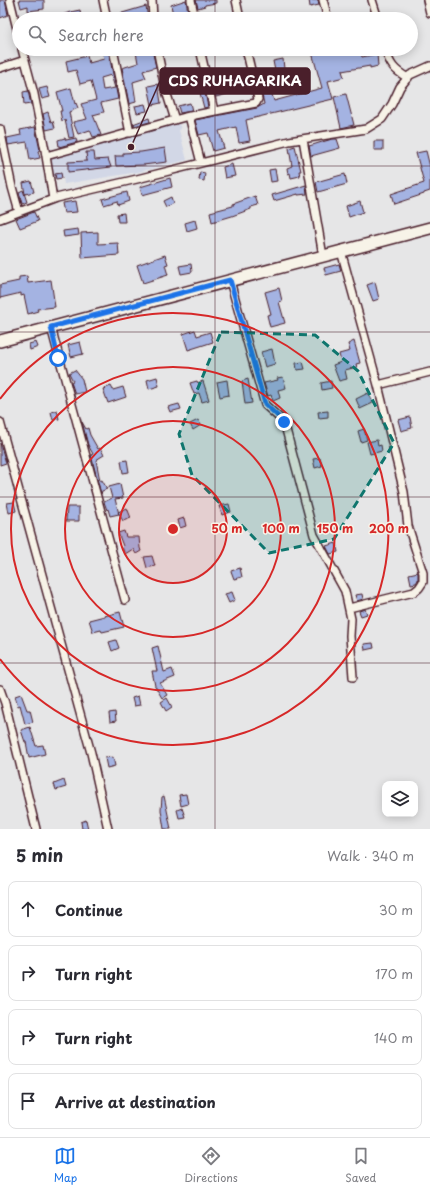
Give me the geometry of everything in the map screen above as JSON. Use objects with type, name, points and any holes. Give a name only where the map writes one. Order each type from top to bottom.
[{"type":"main road","points":[[0,341],[430,228]]},
{"type":"street","points":[[10,0],[13,12]]},
{"type":"street","points":[[103,0],[106,12]]},
{"type":"street","points":[[152,0],[153,12]]},
{"type":"street","points":[[191,0],[194,12]]},
{"type":"street","points":[[236,0],[239,12]]},
{"type":"street","points":[[323,0],[326,12]]},
{"type":"street","points":[[372,0],[376,12]]},
{"type":"street","points":[[426,0],[430,13]]},
{"type":"street","points":[[24,56],[34,94],[53,199]]},
{"type":"street","points":[[114,56],[130,133]]},
{"type":"street","points":[[158,56],[165,88],[175,120]]},
{"type":"street","points":[[202,56],[214,111]]},
{"type":"street","points":[[46,156],[189,116],[256,103],[258,101],[248,56]]},
{"type":"street","points":[[388,56],[391,65],[397,72],[408,78]]},
{"type":"street","points":[[0,68],[25,60]]},
{"type":"street","points":[[0,219],[53,199],[289,141],[366,129],[382,119],[388,112],[400,87],[410,75],[430,66]]},
{"type":"street","points":[[189,116],[202,163]]},
{"type":"street","points":[[0,129],[12,187],[20,212]]},
{"type":"street","points":[[303,139],[323,256]]},
{"type":"street","points":[[341,251],[378,385],[404,492],[408,526],[423,573],[423,582],[414,592],[349,608]]},
{"type":"street","points":[[230,280],[265,404],[284,422],[314,535],[345,591],[351,619],[350,636],[353,677]]},
{"type":"street","points":[[51,327],[58,358],[125,600]]},
{"type":"street","points":[[378,385],[430,372]]},
{"type":"street","points":[[0,422],[91,753],[108,829]]},
{"type":"street","points":[[0,689],[5,703],[36,829]]},
{"type":"highlighted area","points":[[221,332],[315,335],[358,371],[394,443],[334,539],[269,553],[192,475],[179,434]]},
{"type":"shaded area","points":[[179,124],[181,129],[179,130],[187,160],[138,172],[64,184],[63,177],[51,179],[49,155],[109,139]]},
{"type":"building","points":[[0,0],[5,0],[8,15],[0,18]]},
{"type":"building","points":[[19,0],[44,0],[44,9],[28,11],[28,6],[21,8]]},
{"type":"building","points":[[186,0],[188,12],[172,12],[171,5]]},
{"type":"building","points":[[196,0],[216,0],[216,3],[198,8]]},
{"type":"building","points":[[309,0],[318,0],[319,5],[310,7]]},
{"type":"building","points":[[146,6],[147,12],[126,12]]},
{"type":"building","points":[[80,10],[80,12],[70,12]]},
{"type":"building","points":[[87,56],[89,63],[104,59],[103,56],[109,56],[118,99],[101,103],[104,112],[93,115],[101,135],[93,137],[90,130],[78,134],[73,122],[87,119],[81,104],[96,100],[91,81],[80,84],[76,70],[68,72],[66,61]],"holes":[[[111,75],[115,88],[103,90],[101,78]]]},
{"type":"building","points":[[137,56],[154,56],[156,67],[143,71],[146,78],[133,82],[136,102],[129,104],[122,68],[138,63]]},
{"type":"building","points":[[313,56],[377,56],[378,66],[342,71],[344,77],[328,81],[333,99],[246,120],[250,141],[239,143],[236,127],[219,131],[224,148],[213,151],[208,133],[199,135],[195,120],[257,108],[264,104],[260,86],[262,85],[260,75],[275,71],[273,61],[283,59],[284,69],[287,68],[290,84],[270,88],[274,101],[322,88]]},
{"type":"building","points":[[219,68],[223,88],[226,88],[227,94],[216,97],[210,70]]},
{"type":"building","points":[[158,84],[161,103],[152,105],[148,86]]},
{"type":"building","points":[[47,87],[50,97],[42,99],[39,89]]},
{"type":"building","points":[[71,88],[75,104],[76,103],[78,108],[69,112],[74,137],[69,138],[65,120],[62,121],[60,111],[62,111],[57,92]]},
{"type":"building","points":[[28,91],[31,104],[24,105],[23,92]]},
{"type":"building","points":[[205,92],[208,107],[204,108],[200,93]]},
{"type":"building","points":[[346,94],[354,125],[341,128],[334,97]]},
{"type":"building","points":[[190,103],[192,111],[180,113],[178,106]]},
{"type":"building","points":[[145,104],[147,111],[137,113],[135,106]]},
{"type":"building","points":[[48,112],[51,122],[53,121],[55,128],[46,130],[43,114]]},
{"type":"building","points":[[149,118],[150,122],[134,126],[133,124]]},
{"type":"building","points":[[35,127],[40,150],[38,151],[40,158],[30,160],[27,142],[8,145],[7,138],[21,135],[20,130]]},
{"type":"building","points":[[65,138],[66,140],[76,138],[77,142],[59,147],[58,140]]},
{"type":"building","points":[[332,139],[337,139],[340,148],[311,156],[309,146]]},
{"type":"building","points":[[374,141],[383,141],[383,150],[374,150]]},
{"type":"building","points":[[295,146],[301,171],[299,171],[300,176],[291,178],[290,173],[288,174],[287,168],[292,166],[289,148]]},
{"type":"building","points":[[165,148],[167,162],[116,166],[115,156],[123,156],[123,153]]},
{"type":"building","points":[[426,151],[430,167],[430,191],[394,204],[391,194],[424,183],[416,153]]},
{"type":"building","points":[[86,152],[94,152],[95,160],[108,159],[111,167],[68,172],[68,162],[87,161]]},
{"type":"building","points":[[232,164],[235,176],[225,178],[223,167]]},
{"type":"building","points":[[275,169],[277,181],[271,182],[269,170]]},
{"type":"building","points":[[200,172],[205,173],[204,181],[199,180]]},
{"type":"building","points":[[61,173],[62,178],[56,179],[55,174]]},
{"type":"building","points":[[345,174],[347,184],[318,192],[316,182]]},
{"type":"building","points":[[170,178],[172,187],[142,195],[140,187]]},
{"type":"building","points":[[31,181],[34,192],[25,194],[23,183]]},
{"type":"building","points":[[306,185],[307,194],[298,194],[274,201],[272,195]]},
{"type":"building","points":[[23,190],[27,202],[22,204],[19,192]]},
{"type":"building","points":[[127,192],[129,201],[118,205],[117,201],[104,205],[102,199]]},
{"type":"building","points":[[255,196],[258,205],[251,207],[251,209],[212,222],[210,212],[233,206],[233,204]]},
{"type":"building","points":[[171,197],[173,203],[166,207],[163,201]]},
{"type":"building","points":[[75,201],[77,212],[64,213],[62,203]]},
{"type":"building","points":[[360,201],[363,212],[349,217],[346,206]]},
{"type":"building","points":[[34,212],[38,221],[20,228],[16,219]]},
{"type":"building","points":[[124,213],[125,222],[118,222],[117,214]]},
{"type":"building","points":[[195,220],[197,228],[187,231],[185,223]]},
{"type":"building","points":[[78,229],[79,235],[64,237],[63,231]]},
{"type":"building","points":[[98,232],[98,244],[118,243],[119,255],[82,258],[81,233]]},
{"type":"building","points":[[165,255],[168,264],[165,265],[168,275],[143,283],[137,265]]},
{"type":"building","points":[[191,264],[192,272],[181,274],[179,266]]},
{"type":"building","points":[[339,264],[341,271],[326,275],[324,268]]},
{"type":"building","points":[[27,276],[28,283],[51,280],[55,307],[37,309],[38,311],[28,314],[24,295],[21,296],[21,293],[0,298],[0,285],[19,281],[19,277]]},
{"type":"building","points":[[375,282],[379,299],[373,301],[367,285]]},
{"type":"building","points":[[279,288],[282,301],[279,302],[285,323],[270,327],[267,315],[271,314],[265,292]]},
{"type":"building","points":[[195,330],[197,336],[210,332],[213,342],[188,350],[183,334]]},
{"type":"building","points":[[354,341],[360,363],[356,364],[357,367],[345,370],[347,379],[339,381],[333,365],[341,362],[339,354],[350,351],[348,344]]},
{"type":"building","points":[[36,342],[38,347],[30,350],[29,344]]},
{"type":"building","points":[[80,342],[83,354],[71,357],[68,345]]},
{"type":"building","points":[[272,349],[275,364],[265,367],[261,352]]},
{"type":"building","points":[[303,362],[305,369],[297,370],[296,363]]},
{"type":"building","points":[[75,370],[82,379],[85,392],[75,394],[71,382],[73,381],[69,373]]},
{"type":"building","points":[[157,377],[159,386],[149,389],[147,380]]},
{"type":"building","points":[[283,377],[286,388],[278,390],[280,398],[273,401],[271,395],[268,396],[264,383],[278,380],[277,378]]},
{"type":"building","points":[[248,379],[252,403],[245,404],[242,381]]},
{"type":"building","points":[[227,380],[229,395],[220,397],[217,382]]},
{"type":"building","points":[[197,381],[198,383],[203,381],[209,400],[202,402],[199,393],[194,394],[190,383]]},
{"type":"building","points":[[331,381],[332,388],[322,390],[321,383]]},
{"type":"building","points":[[111,386],[113,390],[123,387],[126,397],[108,403],[103,389]]},
{"type":"building","points":[[368,393],[373,403],[360,409],[356,399]]},
{"type":"building","points":[[179,404],[181,409],[170,412],[168,407]]},
{"type":"building","points":[[57,410],[59,419],[53,420],[51,412]]},
{"type":"building","points":[[328,411],[328,417],[319,418],[318,412]]},
{"type":"building","points":[[410,417],[412,428],[401,431],[398,420]]},
{"type":"building","points":[[198,420],[201,425],[193,430],[190,424]]},
{"type":"building","points":[[82,422],[86,429],[88,428],[90,435],[98,449],[100,448],[104,455],[96,460],[100,481],[102,480],[107,489],[102,491],[101,494],[91,455],[93,454],[88,445]]},
{"type":"building","points":[[364,429],[367,440],[361,442],[358,431]]},
{"type":"building","points":[[377,440],[378,446],[381,445],[382,451],[370,454],[367,442]]},
{"type":"building","points":[[0,443],[6,463],[0,465]]},
{"type":"building","points":[[320,458],[322,466],[315,468],[313,459]]},
{"type":"building","points":[[127,460],[129,472],[123,473],[121,461]]},
{"type":"building","points":[[120,484],[123,498],[115,499],[119,514],[110,516],[104,502],[112,498],[109,487]]},
{"type":"building","points":[[14,502],[16,511],[9,513],[7,503]]},
{"type":"building","points":[[229,504],[231,512],[222,515],[219,506]]},
{"type":"building","points":[[67,507],[79,507],[79,521],[66,521]]},
{"type":"building","points":[[127,508],[131,518],[123,521],[118,512]]},
{"type":"building","points":[[184,518],[186,526],[180,528],[178,520]]},
{"type":"building","points":[[124,531],[126,537],[139,537],[141,551],[136,554],[133,549],[125,554],[118,533]]},
{"type":"building","points":[[336,543],[338,552],[330,554],[326,546]]},
{"type":"building","points":[[152,556],[155,566],[147,568],[144,557]]},
{"type":"building","points":[[240,568],[242,577],[234,579],[231,571]]},
{"type":"building","points":[[418,572],[418,580],[416,583],[411,584],[409,574]]},
{"type":"building","points":[[232,592],[235,600],[229,603],[225,594]]},
{"type":"building","points":[[362,594],[363,599],[357,601],[355,595]]},
{"type":"building","points":[[365,609],[367,614],[361,616],[359,611]]},
{"type":"building","points":[[120,612],[124,627],[102,632],[101,630],[93,632],[89,620]]},
{"type":"building","points":[[116,640],[119,648],[112,651],[109,642]]},
{"type":"building","points":[[373,643],[374,648],[365,650],[364,644]]},
{"type":"building","points":[[158,646],[164,672],[172,669],[175,677],[160,683],[167,695],[162,698],[155,686],[152,671],[157,671],[152,648]]},
{"type":"building","points":[[21,694],[27,710],[30,710],[33,722],[25,724],[20,705],[18,706],[15,696]]},
{"type":"building","points":[[138,696],[140,705],[134,706],[132,698]]},
{"type":"building","points":[[167,698],[172,707],[166,711],[161,702]]},
{"type":"building","points":[[115,712],[116,721],[110,722],[109,713]]},
{"type":"building","points":[[30,727],[36,746],[43,745],[45,754],[29,758],[26,742],[21,730]]},
{"type":"building","points":[[113,757],[115,766],[107,768],[105,758]]},
{"type":"building","points":[[64,780],[66,787],[56,790],[54,784]]},
{"type":"building","points":[[186,794],[188,804],[181,806],[179,795]]},
{"type":"building","points":[[164,796],[171,829],[164,829],[161,810],[162,797]]},
{"type":"building","points":[[182,808],[185,817],[179,818],[177,810]]},
{"type":"building","points":[[86,820],[88,829],[82,829],[81,822]]},
{"type":"place","name":"CDS RUHAGARIKA","points":[[131,147]]},
{"type":"route","points":[[58,358],[51,327],[230,280],[265,404],[284,422]]}]
